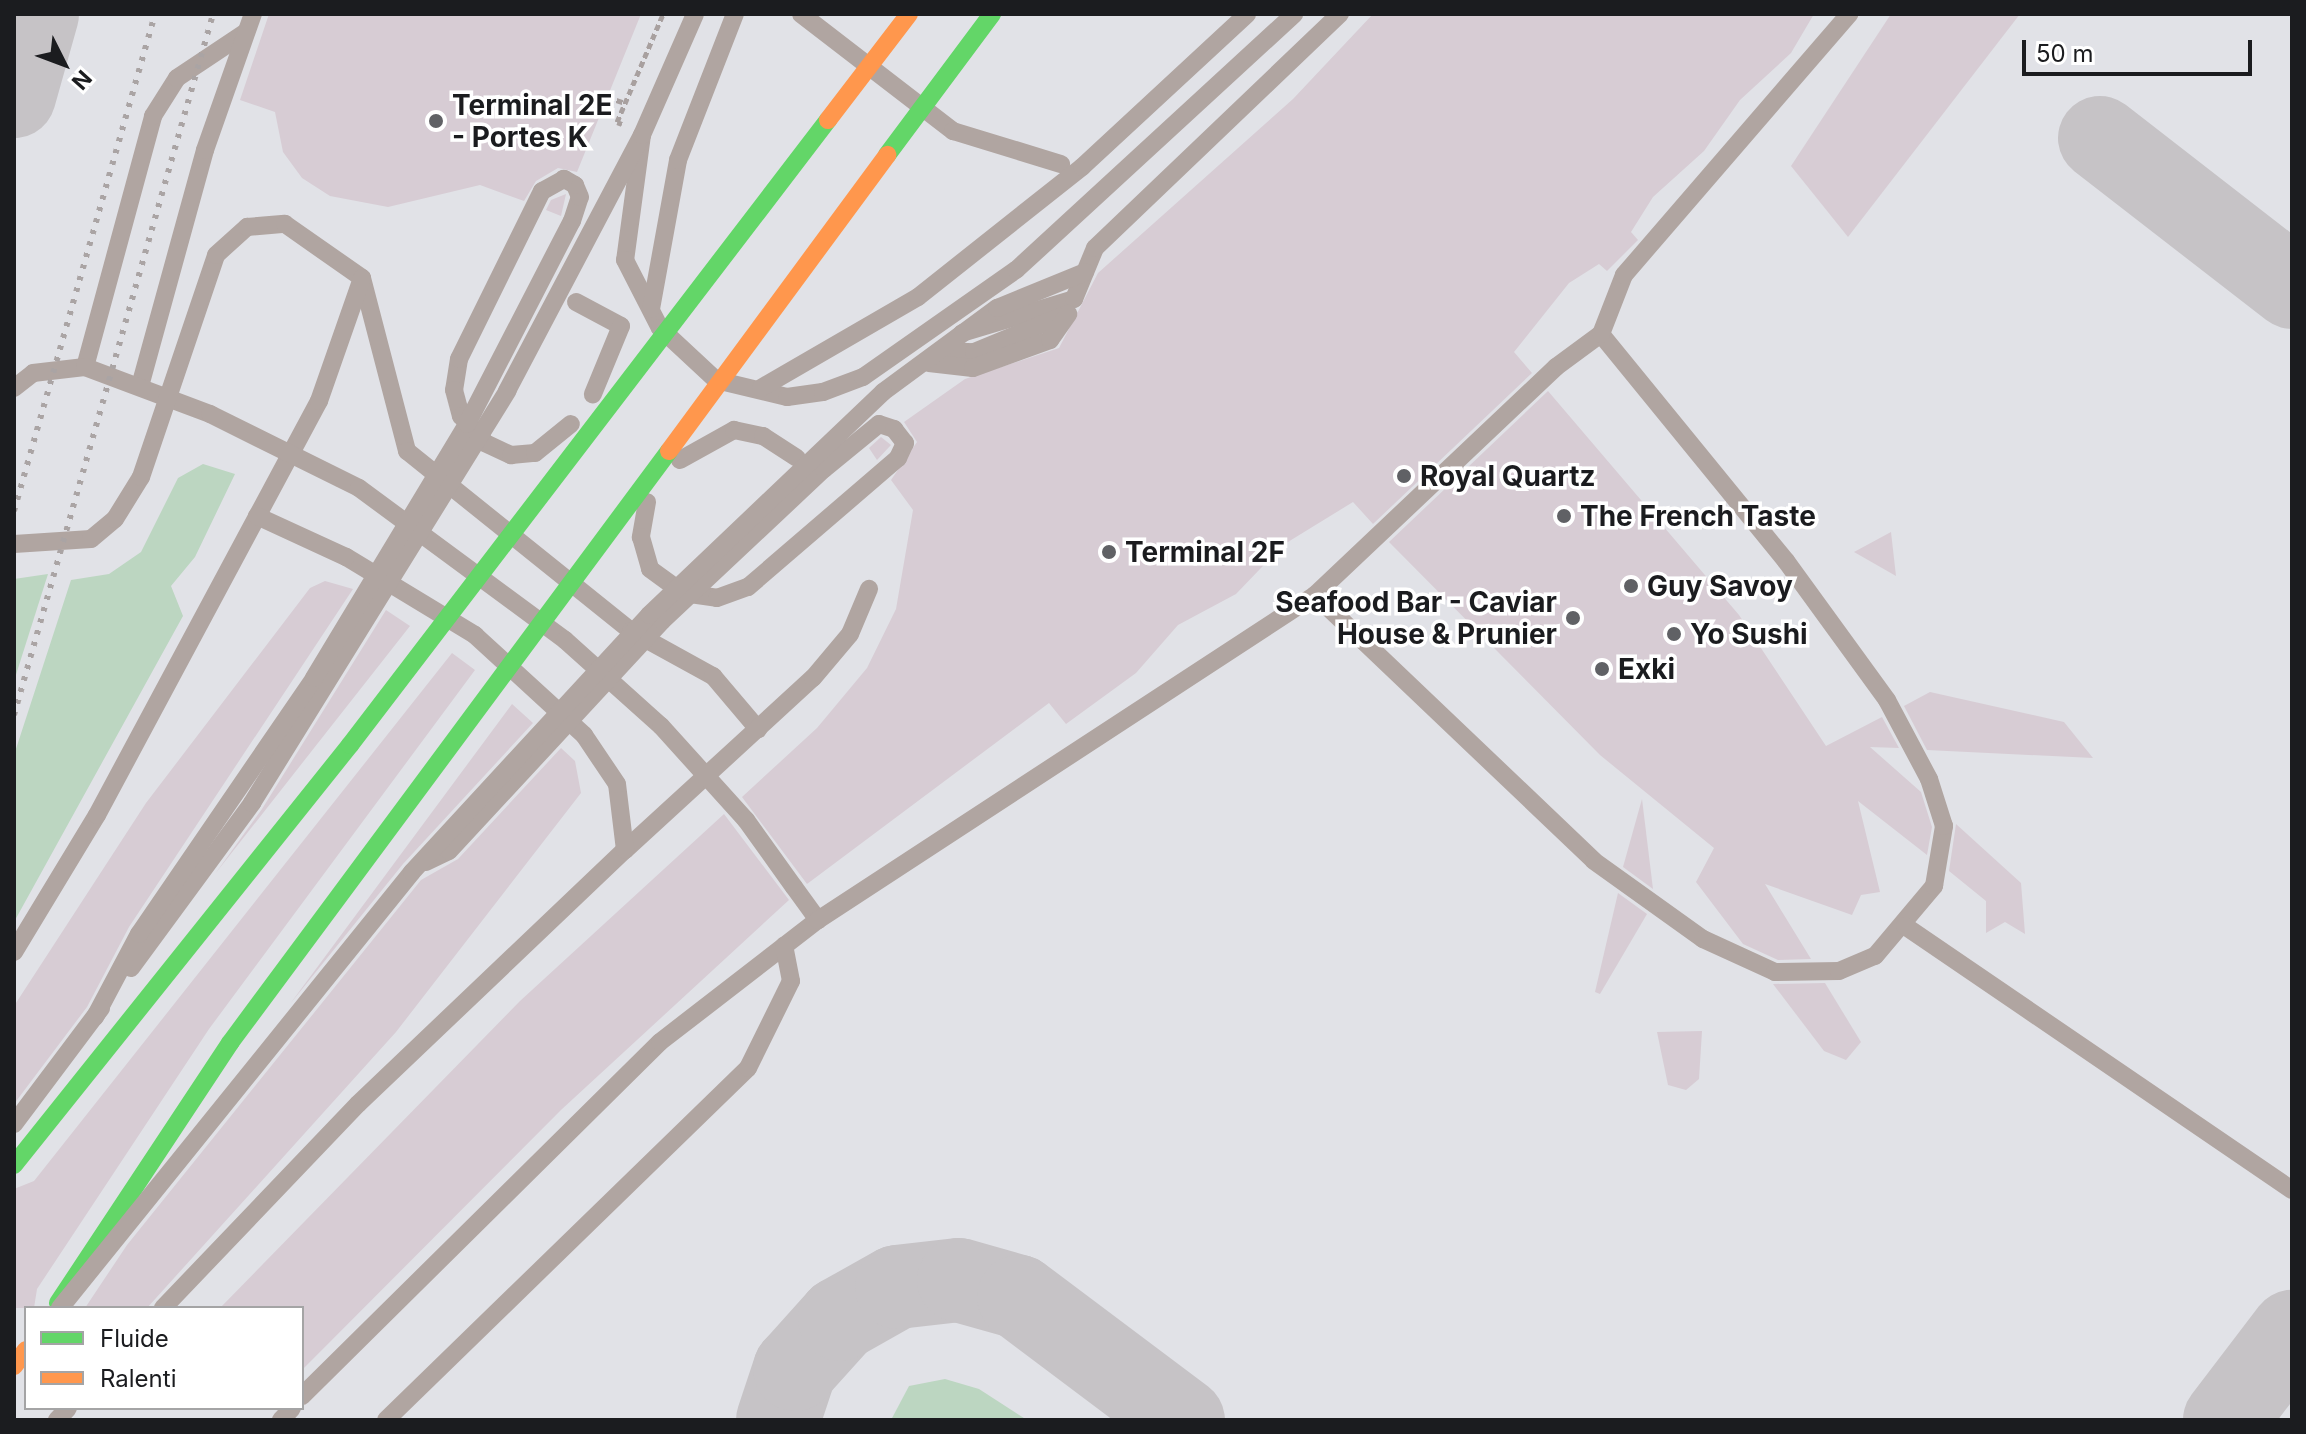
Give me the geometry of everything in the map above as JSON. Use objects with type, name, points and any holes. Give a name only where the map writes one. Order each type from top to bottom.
[{"type":"main road","points":[[14,1165],[359,732],[909,14]]},
{"type":"main road","points":[[59,1306],[230,1043],[476,703],[992,14]]},
{"type":"lane","points":[[14,1124],[252,803],[344,662],[507,391],[642,135],[695,14]]},
{"type":"lane","points":[[651,309],[678,160],[735,14]]},
{"type":"lane","points":[[801,14],[953,131],[1061,164]]},
{"type":"lane","points":[[761,388],[918,297],[1082,167],[1247,14]]},
{"type":"lane","points":[[60,1306],[417,867],[649,615],[883,392],[1294,14]]},
{"type":"lane","points":[[935,357],[973,368],[1050,340],[1071,306],[1095,248],[1340,14]]},
{"type":"lane","points":[[304,1394],[660,1042],[818,920],[1315,595],[1556,367],[1601,334],[1624,275],[1849,14]]},
{"type":"lane","points":[[85,367],[153,116],[177,78],[249,23]]},
{"type":"lane","points":[[140,386],[249,23]]},
{"type":"lane","points":[[642,135],[625,260],[651,309],[697,367],[716,380],[761,388],[787,397],[863,377],[1016,270]]},
{"type":"lane","points":[[95,1017],[139,934],[314,678],[467,424],[575,213],[580,197],[564,179],[552,181],[531,209],[459,359],[454,390],[467,424],[511,455],[535,453],[560,438],[604,381],[621,326],[576,302]]},
{"type":"lane","points":[[14,544],[91,539],[115,519],[141,477],[216,255],[247,227],[285,224],[362,278],[407,451],[631,631],[713,676],[758,729]]},
{"type":"lane","points":[[883,392],[935,357],[997,308],[1085,272]]},
{"type":"lane","points":[[14,952],[319,401],[362,278]]},
{"type":"lane","points":[[962,333],[1071,306]]},
{"type":"lane","points":[[1315,595],[1594,861],[1703,939],[1775,972],[1839,971],[1875,956],[1905,926],[1934,886],[1944,826],[1929,779],[1887,700],[1786,561],[1601,334]]},
{"type":"lane","points":[[14,388],[33,373],[85,367],[170,396],[359,488],[565,640],[661,726],[746,820],[818,920]]},
{"type":"lane","points":[[417,867],[449,851],[662,621],[685,600],[697,589],[824,469],[879,424],[905,443],[898,458],[748,587],[717,598],[695,594],[683,593],[650,569],[641,510],[674,465],[698,446],[734,430],[763,436],[797,458]]},
{"type":"lane","points":[[257,516],[346,557],[475,635],[584,735],[617,784],[625,850]]},
{"type":"lane","points":[[165,1306],[358,1104],[625,850],[758,729],[850,634],[869,589]]},
{"type":"lane","points":[[1905,926],[2292,1190]]},
{"type":"lane","points":[[386,1420],[748,1068],[791,981],[784,946]]},
{"type":"path","points":[[607,97],[625,103]]},
{"type":"green space","points":[[203,464],[235,474],[195,557],[171,586],[183,616],[14,922],[14,755],[71,580],[109,574],[141,552],[178,478]]},
{"type":"green space","points":[[48,574],[14,681],[14,579]]},
{"type":"green space","points":[[945,1379],[979,1389],[1027,1420],[891,1420],[909,1386]]},
{"type":"building","name":"Terminal 2E - Portes K","points":[[269,14],[641,14],[577,172],[558,168],[536,181],[524,201],[480,185],[388,207],[330,196],[302,178],[283,152],[275,112],[240,100]]},
{"type":"building","name":"Terminal 2F","points":[[1373,14],[1814,14],[1791,53],[1740,100],[1704,151],[1653,197],[1631,232],[1638,240],[1607,271],[1599,264],[1569,283],[1514,352],[1532,373],[1373,524],[1353,502],[1283,545],[1236,594],[1178,625],[1136,673],[1066,724],[1049,703],[807,884],[742,797],[817,728],[867,668],[896,609],[913,510],[891,480],[917,442],[904,422],[965,379],[1059,348],[1098,273],[1293,99]]},
{"type":"building","points":[[1891,14],[2020,14],[1848,237],[1791,166]]},
{"type":"building","points":[[566,194],[561,216],[546,210],[551,200]]},
{"type":"building","points":[[1548,391],[1739,615],[1826,746],[1882,717],[1899,748],[1870,747],[1921,792],[1932,827],[1927,855],[1858,801],[1880,892],[1861,895],[1852,915],[1765,884],[1811,959],[1778,960],[1743,944],[1696,882],[1714,848],[1600,755],[1389,542]]},
{"type":"building","points":[[881,437],[891,445],[877,460],[869,448]]},
{"type":"building","points":[[1891,532],[1896,576],[1854,552]]},
{"type":"building","points":[[325,581],[353,589],[129,927],[87,1007],[14,1104],[14,1006],[146,803],[310,588]]},
{"type":"building","points":[[386,610],[410,626],[215,874],[262,809]]},
{"type":"building","points":[[452,653],[475,670],[209,1029],[37,1289],[34,1306],[14,1308],[14,1189],[34,1181]]},
{"type":"building","points":[[1930,692],[2064,722],[2093,758],[1927,750],[1904,706]]},
{"type":"building","points":[[512,704],[533,723],[403,864],[290,1004]]},
{"type":"building","points":[[561,748],[575,761],[581,793],[396,1032],[149,1306],[86,1306],[127,1245],[421,880],[458,859]]},
{"type":"building","points":[[1642,799],[1653,889],[1623,867]]},
{"type":"building","points":[[724,814],[789,900],[561,1110],[304,1368],[304,1306],[222,1306],[520,1001]]},
{"type":"building","points":[[1956,824],[2021,883],[2025,934],[2005,922],[1986,933],[1986,901],[1949,871]]},
{"type":"building","points":[[1618,893],[1647,914],[1600,994],[1595,992]]},
{"type":"building","points":[[1825,983],[1861,1042],[1846,1060],[1824,1051],[1773,984]]},
{"type":"building","points":[[1702,1031],[1699,1079],[1686,1090],[1668,1085],[1657,1032]]},
{"type":"taxiway","points":[[14,96],[37,14]]},
{"type":"taxiway","points":[[2100,138],[2292,287]]},
{"type":"taxiway","points":[[778,1420],[795,1369],[840,1319],[897,1287],[959,1280],[1019,1297],[1183,1420]]},
{"type":"taxiway","points":[[2225,1420],[2292,1332]]},
{"type":"railway","points":[[14,511],[155,14]]},
{"type":"railway","points":[[14,715],[213,14]]},
{"type":"traffic: fast","points":[[887,155],[992,14]]},
{"type":"traffic: fast","points":[[350,745],[828,120]]},
{"type":"traffic: fast","points":[[230,1043],[669,451]]},
{"type":"traffic: fast","points":[[14,1165],[350,745]]},
{"type":"traffic: fast","points":[[58,1303],[230,1043]]},
{"type":"traffic: slow","points":[[828,120],[909,14]]},
{"type":"traffic: slow","points":[[669,451],[887,155]]},
{"type":"traffic: slow","points":[[14,1366],[24,1353]]},
{"type":"place","name":"Terminal 2E - Portes K","points":[[436,121]]},
{"type":"place","name":"Royal Quartz","points":[[1404,476]]},
{"type":"place","name":"The French Taste","points":[[1564,516]]},
{"type":"place","name":"Terminal 2F","points":[[1109,552]]},
{"type":"place","name":"Guy Savoy","points":[[1631,586]]},
{"type":"place","name":"Seafood Bar - Caviar House & Prunier","points":[[1573,618]]},
{"type":"place","name":"Yo Sushi","points":[[1674,634]]},
{"type":"place","name":"Exki","points":[[1602,669]]}]
